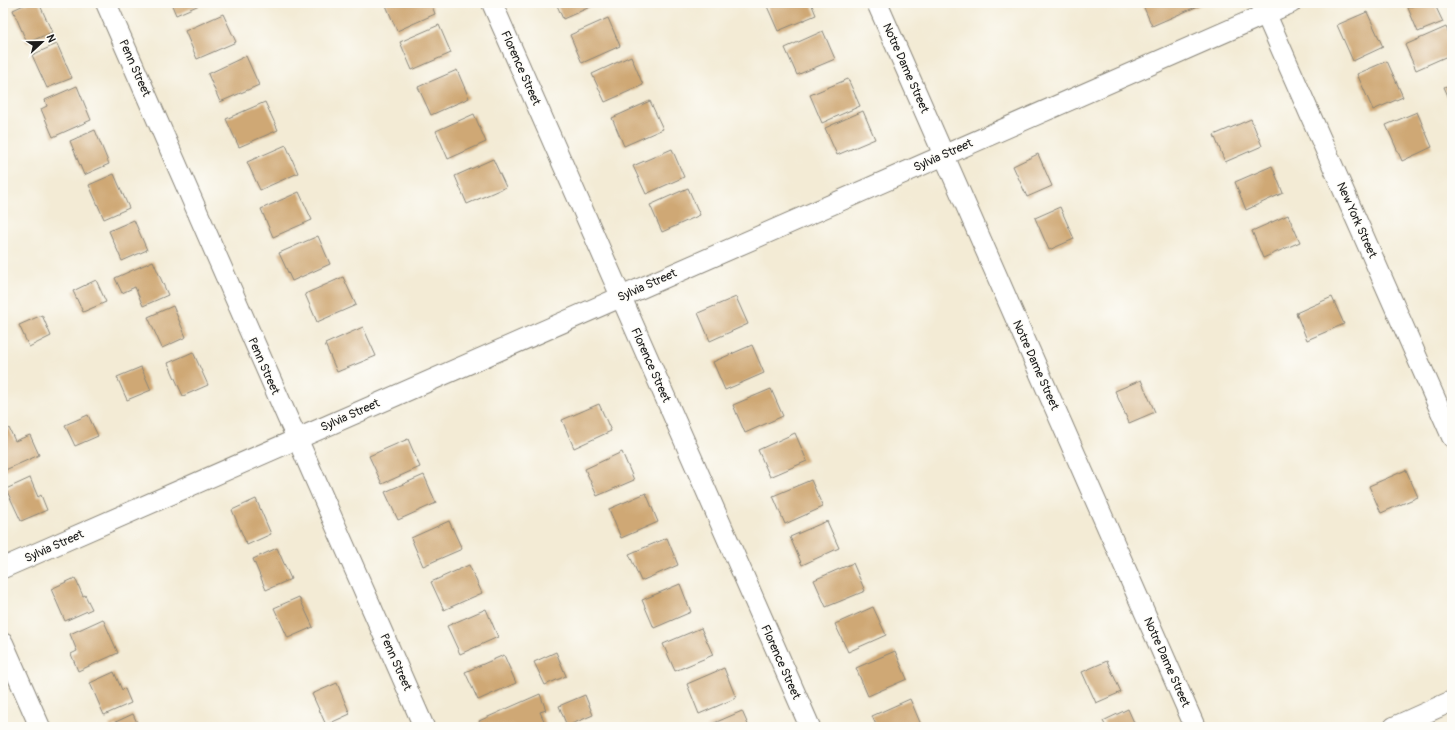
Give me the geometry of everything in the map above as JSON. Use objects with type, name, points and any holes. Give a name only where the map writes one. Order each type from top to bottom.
[{"type":"street","name":"Penn Street","points":[[106,3],[424,727]]},
{"type":"street","name":"Florence Street","points":[[492,3],[810,727]]},
{"type":"street","name":"Notre Dame Street","points":[[878,3],[1195,727]]},
{"type":"street","name":"Sylvia Street","points":[[3,568],[944,155],[1264,8],[1291,3]]},
{"type":"street","name":"New York Street","points":[[1264,8],[1452,436]]},
{"type":"street","points":[[3,643],[40,727]]},
{"type":"street","points":[[1394,727],[1452,702]]},
{"type":"building","points":[[28,3],[39,3],[52,32],[27,43],[13,10]]},
{"type":"building","points":[[171,3],[204,3],[176,15]]},
{"type":"building","points":[[385,3],[431,3],[435,14],[397,31]]},
{"type":"building","points":[[556,3],[599,3],[563,19]]},
{"type":"building","points":[[811,3],[816,15],[778,31],[766,4]]},
{"type":"building","points":[[1142,3],[1205,3],[1152,26]]},
{"type":"building","points":[[1419,3],[1434,3],[1443,22],[1418,32],[1408,8]]},
{"type":"building","points":[[1367,12],[1383,47],[1353,61],[1337,25]]},
{"type":"building","points":[[223,14],[236,42],[197,59],[185,31]]},
{"type":"building","points":[[608,18],[620,46],[582,63],[570,35]]},
{"type":"building","points":[[439,25],[451,53],[412,70],[400,42]]},
{"type":"building","points":[[1446,27],[1452,40],[1452,54],[1416,70],[1405,45]]},
{"type":"building","points":[[823,31],[835,59],[797,75],[785,48]]},
{"type":"building","points":[[57,44],[72,78],[47,88],[32,55]]},
{"type":"building","points":[[246,56],[259,85],[220,102],[208,74]]},
{"type":"building","points":[[631,56],[643,85],[605,102],[592,74]]},
{"type":"building","points":[[1387,61],[1403,97],[1373,110],[1357,74]]},
{"type":"building","points":[[457,70],[469,98],[431,115],[418,87]]},
{"type":"building","points":[[848,79],[860,106],[822,123],[810,95]]},
{"type":"building","points":[[1452,84],[1452,105],[1444,87]]},
{"type":"building","points":[[77,86],[91,120],[53,137],[41,109],[47,106],[45,100]]},
{"type":"building","points":[[650,101],[663,129],[624,146],[612,118]]},
{"type":"building","points":[[265,102],[278,130],[239,147],[226,119]]},
{"type":"building","points":[[863,111],[875,139],[837,155],[825,128]]},
{"type":"building","points":[[1417,112],[1432,147],[1402,161],[1386,125]]},
{"type":"building","points":[[474,114],[486,142],[448,159],[436,131]]},
{"type":"building","points":[[1251,119],[1262,146],[1225,162],[1214,135]]},
{"type":"building","points":[[95,130],[109,164],[84,175],[70,141]]},
{"type":"building","points":[[286,145],[298,173],[260,190],[247,162]]},
{"type":"building","points":[[672,149],[684,177],[646,194],[633,166]]},
{"type":"building","points":[[1038,154],[1052,186],[1027,197],[1013,166]]},
{"type":"building","points":[[493,159],[506,187],[467,204],[455,176]]},
{"type":"building","points":[[1272,166],[1283,193],[1246,210],[1235,182]]},
{"type":"building","points":[[114,174],[129,208],[104,219],[89,185]]},
{"type":"building","points":[[688,188],[700,215],[662,232],[650,205]]},
{"type":"building","points":[[299,192],[312,220],[273,237],[261,209]]},
{"type":"building","points":[[1060,207],[1074,239],[1049,250],[1035,218]]},
{"type":"building","points":[[1288,215],[1300,242],[1263,258],[1252,231]]},
{"type":"building","points":[[134,220],[147,250],[122,261],[109,231]]},
{"type":"building","points":[[318,236],[330,264],[292,281],[279,253]]},
{"type":"building","points":[[153,261],[168,295],[143,306],[135,287],[122,293],[115,278]]},
{"type":"building","points":[[343,277],[356,305],[317,322],[305,294]]},
{"type":"building","points":[[96,280],[106,302],[83,312],[73,291]]},
{"type":"building","points":[[736,297],[748,324],[710,341],[698,313]]},
{"type":"building","points":[[1332,297],[1344,324],[1307,340],[1296,313]]},
{"type":"building","points":[[173,306],[186,337],[162,348],[148,317]]},
{"type":"building","points":[[42,315],[51,336],[29,347],[19,325]]},
{"type":"building","points":[[363,327],[376,356],[337,372],[325,344]]},
{"type":"building","points":[[752,345],[764,373],[725,390],[713,362]]},
{"type":"building","points":[[193,352],[208,385],[183,396],[168,363]]},
{"type":"building","points":[[141,367],[151,390],[127,400],[117,377]]},
{"type":"building","points":[[1141,380],[1155,412],[1129,423],[1115,391]]},
{"type":"building","points":[[771,389],[783,416],[745,433],[733,405]]},
{"type":"building","points":[[599,404],[611,431],[574,448],[562,420]]},
{"type":"building","points":[[88,415],[98,436],[75,446],[65,425]]},
{"type":"building","points":[[9,428],[15,441],[30,435],[39,455],[3,471],[3,431]]},
{"type":"building","points":[[795,433],[807,461],[770,477],[758,450]]},
{"type":"building","points":[[408,439],[420,467],[382,484],[369,456]]},
{"type":"building","points":[[622,452],[634,480],[597,496],[585,469]]},
{"type":"building","points":[[1406,470],[1418,497],[1381,513],[1369,486]]},
{"type":"building","points":[[424,475],[436,503],[398,520],[385,492]]},
{"type":"building","points":[[30,478],[38,497],[41,495],[47,510],[21,521],[6,489]]},
{"type":"building","points":[[811,480],[823,507],[785,524],[773,496]]},
{"type":"building","points":[[646,493],[658,522],[621,538],[609,509]]},
{"type":"building","points":[[256,499],[271,534],[247,545],[232,510]]},
{"type":"building","points":[[449,521],[462,549],[423,566],[411,538]]},
{"type":"building","points":[[827,521],[839,548],[802,565],[790,537]]},
{"type":"building","points":[[667,538],[678,565],[641,581],[629,554]]},
{"type":"building","points":[[277,548],[291,579],[266,590],[253,559]]},
{"type":"building","points":[[853,563],[865,591],[826,607],[814,580]]},
{"type":"building","points":[[469,565],[482,593],[444,610],[431,582]]},
{"type":"building","points":[[75,578],[83,596],[85,595],[92,609],[65,621],[51,589]]},
{"type":"building","points":[[680,584],[691,612],[654,628],[642,600]]},
{"type":"building","points":[[299,597],[313,627],[288,638],[274,608]]},
{"type":"building","points":[[873,607],[886,635],[848,652],[835,624]]},
{"type":"building","points":[[486,609],[498,637],[460,654],[447,626]]},
{"type":"building","points":[[103,619],[118,653],[78,671],[71,654],[77,651],[70,634]]},
{"type":"building","points":[[701,628],[713,655],[675,671],[663,644]]},
{"type":"building","points":[[895,651],[907,679],[868,696],[856,668]]},
{"type":"building","points":[[556,652],[566,676],[545,685],[534,662]]},
{"type":"building","points":[[504,655],[516,683],[478,700],[465,672]]},
{"type":"building","points":[[1107,661],[1121,692],[1096,703],[1082,672]]},
{"type":"building","points":[[724,668],[736,698],[699,714],[687,684]]},
{"type":"building","points":[[114,672],[122,690],[125,689],[131,703],[104,715],[90,683]]},
{"type":"building","points":[[337,683],[350,714],[326,725],[312,694]]},
{"type":"building","points":[[540,694],[546,710],[540,712],[546,725],[541,727],[482,727],[479,721]]},
{"type":"building","points":[[585,695],[593,715],[567,726],[559,706]]},
{"type":"building","points":[[910,699],[922,727],[877,727],[872,716]]},
{"type":"building","points":[[1128,709],[1136,727],[1106,727],[1103,721]]},
{"type":"building","points":[[742,711],[749,727],[705,727]]},
{"type":"building","points":[[133,714],[139,727],[110,727],[109,725]]}]
